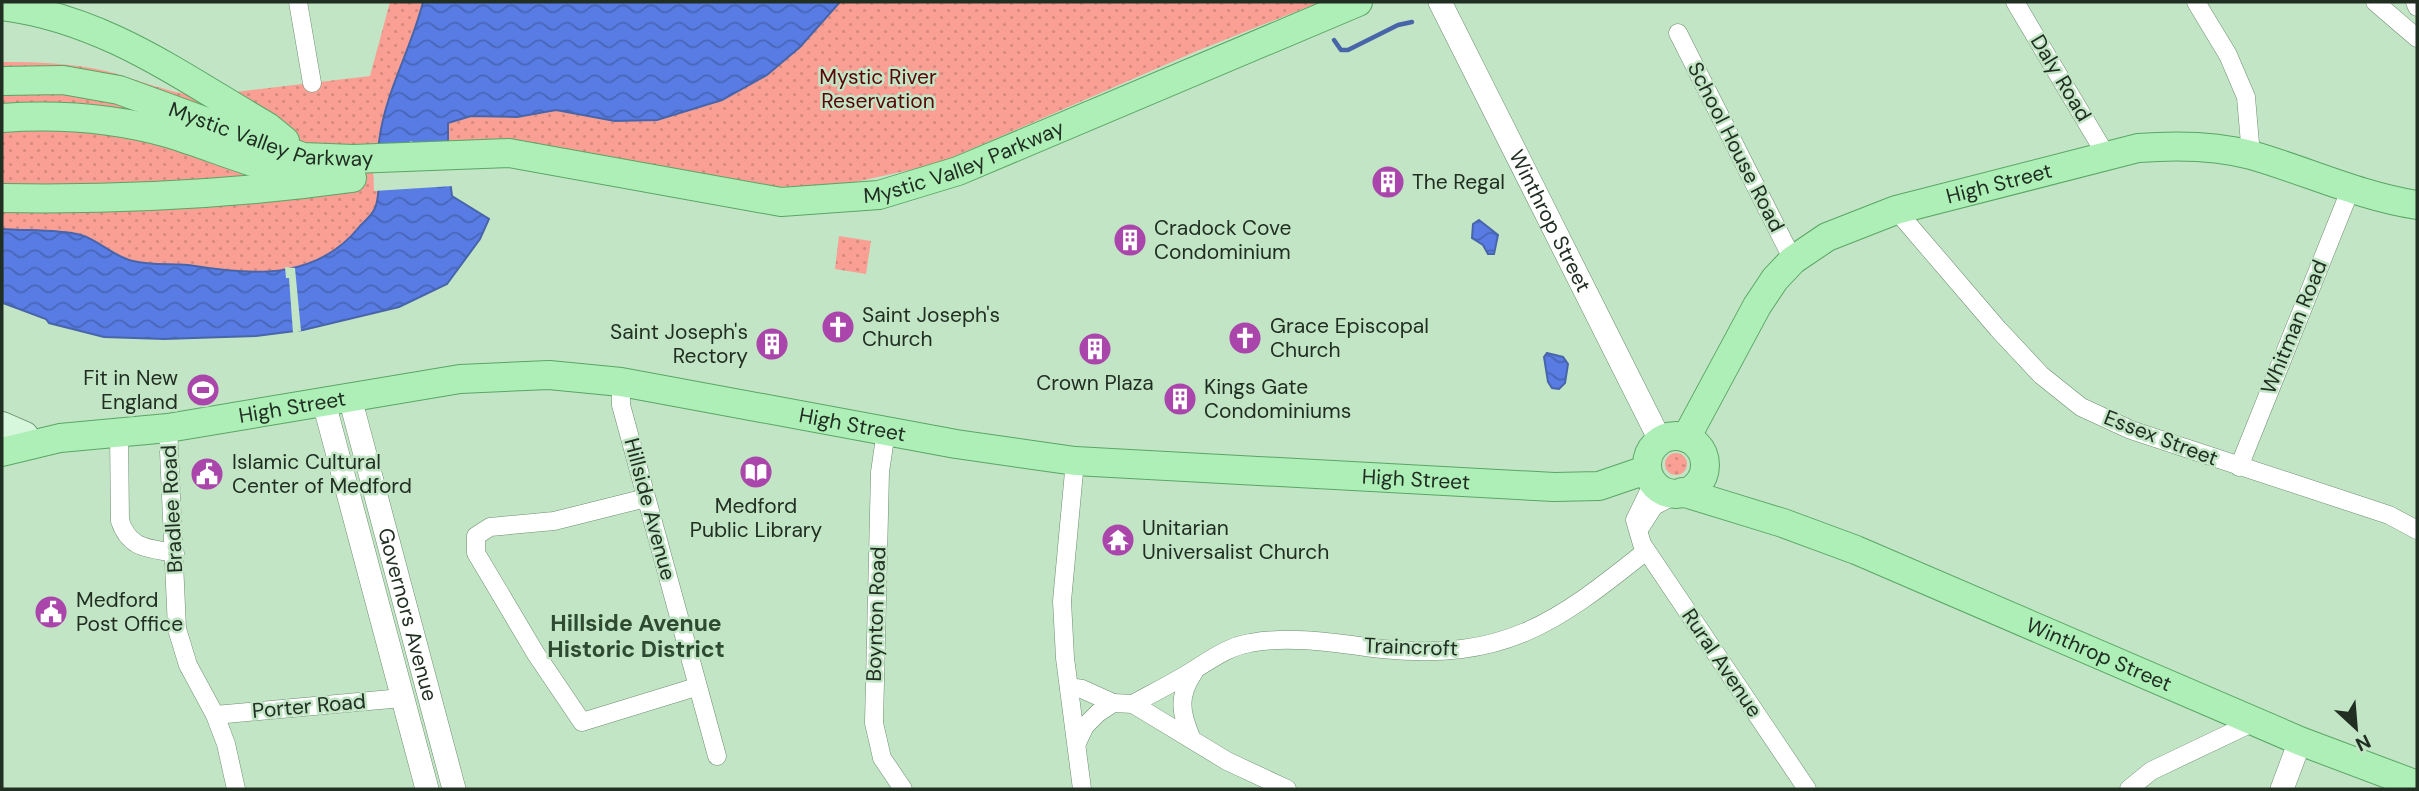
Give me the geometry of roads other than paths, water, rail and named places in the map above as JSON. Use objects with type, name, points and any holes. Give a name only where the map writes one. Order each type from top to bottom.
[{"type":"main road","name":"Mystic Valley Parkway","points":[[3,118],[54,116],[110,121],[171,134],[266,168],[305,175],[461,163],[509,153],[782,202],[879,195],[958,171],[1358,2]]},
{"type":"main road","points":[[2,6],[61,16],[120,40],[268,127],[303,157]]},
{"type":"main road","name":"Mystic Valley Parkway","points":[[2,80],[64,80],[106,86],[159,102],[303,157],[363,171]]},
{"type":"main road","name":"High Street","points":[[1673,439],[1757,306],[1793,260],[1827,237],[1896,210],[2106,155],[2138,148],[2178,145],[2251,155],[2384,200],[2417,205]]},
{"type":"main road","points":[[2,198],[129,197],[299,185],[363,171]]},
{"type":"main road","name":"High Street","points":[[2,452],[60,439],[168,428],[495,376],[549,375],[621,382],[886,431],[1075,461],[1554,487],[1665,485]]},
{"type":"main road","name":"High Street","points":[[10,432],[60,439]]},
{"type":"main road","points":[[1673,439],[1700,450],[1706,471],[1698,484],[1665,485],[1648,455],[1673,439]]},
{"type":"main road","name":"Winthrop Street","points":[[1706,471],[1783,523]]},
{"type":"main road","name":"Winthrop Street","points":[[1665,485],[1783,523],[1856,551],[2300,741],[2417,785]]},
{"type":"street","points":[[298,2],[312,83]]},
{"type":"street","name":"Winthrop Street","points":[[1440,2],[1673,439]]},
{"type":"street","name":"Daly Road","points":[[2015,2],[2106,155]]},
{"type":"street","points":[[2196,2],[2228,55],[2246,97],[2251,155]]},
{"type":"street","points":[[2375,2],[2417,38]]},
{"type":"street","points":[[2415,2],[2417,7]]},
{"type":"street","name":"School House Road","points":[[1678,33],[1793,260]]},
{"type":"street","name":"Whitman Road","points":[[2239,467],[2351,188]]},
{"type":"street","name":"Essex Street","points":[[1896,210],[2033,366],[2081,407],[2131,430],[2389,515],[2417,530]]},
{"type":"street","name":"Hillside Avenue","points":[[621,382],[621,405],[717,756]]},
{"type":"street","name":"Governors Avenue","points":[[337,401],[389,547],[454,789]]},
{"type":"street","name":"Governors Avenue","points":[[337,401],[365,553],[427,789]]},
{"type":"street","name":"Bradlee Road","points":[[168,428],[176,553],[177,629],[188,665],[215,715],[226,744],[236,789]]},
{"type":"street","name":"Boynton Road","points":[[886,431],[880,472],[874,723],[882,758],[903,789]]},
{"type":"street","points":[[119,433],[120,521],[125,534],[134,544],[176,553]]},
{"type":"street","points":[[1075,461],[1063,580],[1065,658],[1082,789]]},
{"type":"street","points":[[1642,544],[1636,514],[1665,485]]},
{"type":"street","points":[[1642,544],[1654,506],[1665,485]]},
{"type":"street","points":[[646,498],[554,521],[490,527],[477,536],[476,553],[536,654],[582,722],[696,687]]},
{"type":"street","name":"Traincroft","points":[[1133,704],[1227,650],[1266,641],[1303,641],[1426,652],[1494,644],[1529,632],[1562,615],[1642,544]]},
{"type":"street","name":"Rural Avenue","points":[[1642,544],[1807,789]]},
{"type":"street","points":[[365,553],[389,547]]},
{"type":"street","points":[[1191,737],[1181,705],[1184,689],[1196,669]]},
{"type":"street","points":[[1069,687],[1082,689],[1113,703],[1133,704],[1227,761],[1287,789]]},
{"type":"street","name":"Porter Road","points":[[215,715],[402,698]]},
{"type":"street","points":[[1077,743],[1092,718],[1113,703]]},
{"type":"street","points":[[2129,789],[2151,771],[2256,721]]},
{"type":"street","points":[[2282,789],[2300,741]]},
{"type":"water","points":[[423,2],[840,2],[800,47],[767,75],[722,100],[657,120],[615,121],[556,110],[517,117],[471,116],[448,123],[448,165],[452,196],[489,219],[480,239],[447,284],[399,307],[303,330],[256,336],[164,339],[104,337],[49,323],[46,319],[3,303],[2,229],[81,235],[126,259],[141,263],[263,272],[305,265],[325,256],[343,243],[374,210],[379,187],[379,142],[382,124]]},
{"type":"water","points":[[1479,220],[1498,235],[1494,254],[1488,254],[1483,245],[1472,238],[1473,224]]},
{"type":"water","points":[[1547,353],[1563,357],[1568,364],[1565,383],[1559,389],[1552,388],[1548,382],[1544,357]]},
{"type":"waterway","points":[[1334,40],[1341,50],[1348,50],[1398,25],[1412,22]]},
{"type":"place","name":"The Regal","points":[[1388,182]]},
{"type":"place","name":"Cradock Cove Condominium","points":[[1130,240]]},
{"type":"place","name":"Saint Joseph's Church","points":[[838,327]]},
{"type":"place","name":"Grace Episcopal Church","points":[[1245,338]]},
{"type":"place","name":"Saint Joseph's Rectory","points":[[772,344]]},
{"type":"place","name":"Crown Plaza","points":[[1095,349]]},
{"type":"place","name":"Fit in New England","points":[[203,390]]},
{"type":"place","name":"Kings Gate Condominiums","points":[[1180,399]]},
{"type":"place","name":"Medford Public Library","points":[[756,472]]},
{"type":"place","name":"Islamic Cultural Center of Medford","points":[[207,474]]},
{"type":"place","name":"Unitarian Universalist Church","points":[[1118,540]]},
{"type":"place","name":"Medford Post Office","points":[[51,612]]},
{"type":"district","name":"Hillside Avenue Historic District","points":[[636,636]]},
{"type":"park label","name":"Mystic River Reservation","points":[[878,89]]}]
